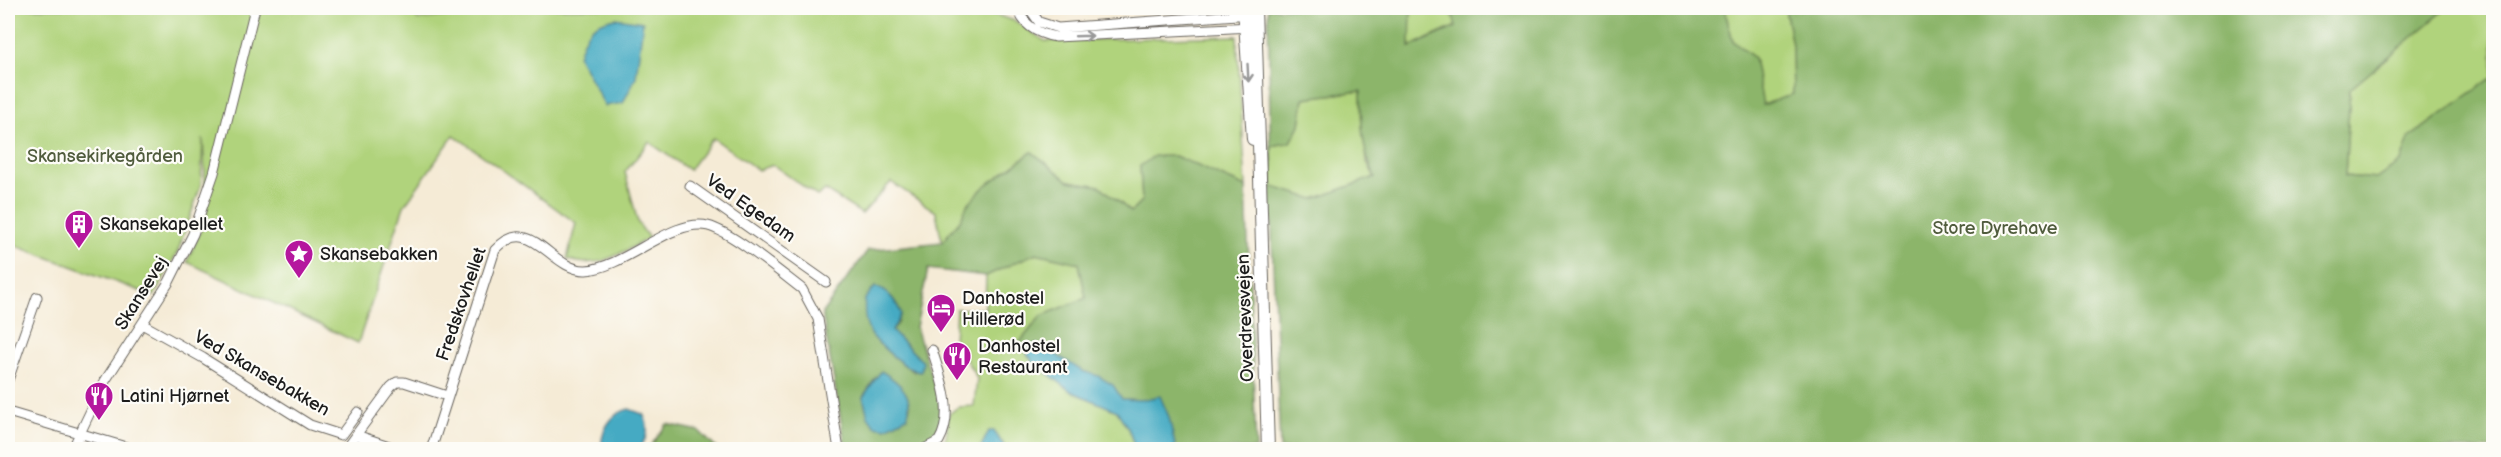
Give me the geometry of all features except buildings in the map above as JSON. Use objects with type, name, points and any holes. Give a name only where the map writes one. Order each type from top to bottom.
[{"type":"main road","name":"Overdrevsvejen","points":[[1250,11],[1268,450]]},
{"type":"street","name":"Skansevej","points":[[72,450],[105,381],[182,258],[205,204],[255,8]]},
{"type":"street","points":[[1018,8],[1027,23],[1035,30],[1056,37],[1251,27]]},
{"type":"street","points":[[1029,8],[1039,22],[1058,28],[1250,11]]},
{"type":"street","name":"Ved Egedam","points":[[690,186],[826,282]]},
{"type":"street","name":"Fredskovhellet","points":[[431,450],[495,250],[511,237],[531,239],[571,267],[589,270],[606,265],[687,225],[701,225],[719,230],[802,290],[818,319],[839,450]]},
{"type":"street","name":"Ved Egedam","points":[[780,272],[792,258]]},
{"type":"street","points":[[8,380],[10,362],[38,297]]},
{"type":"street","name":"Ved Skansebakken","points":[[142,324],[203,358],[310,425],[341,435],[358,412]]},
{"type":"street","points":[[922,450],[939,441],[944,428],[945,389],[932,350]]},
{"type":"street","points":[[345,450],[397,382],[404,382],[447,396]]},
{"type":"street","points":[[8,412],[135,450]]},
{"type":"street","points":[[356,435],[395,448]]},
{"type":"green space","name":"Skansekirkegården","points":[[8,8],[411,8],[411,13],[418,20],[502,8],[926,8],[970,17],[983,11],[1015,21],[1045,41],[1237,36],[1246,187],[1175,156],[1140,166],[1142,201],[1131,212],[1100,186],[1069,181],[1032,152],[984,187],[967,205],[961,219],[942,242],[936,212],[891,182],[862,214],[825,190],[817,196],[773,165],[758,170],[713,138],[689,170],[649,142],[625,172],[638,223],[649,238],[610,258],[589,263],[567,259],[576,223],[454,135],[404,206],[358,343],[187,262],[207,216],[203,139],[201,185],[178,251],[154,296],[8,243]]},
{"type":"green space","name":"Store Dyrehave","points":[[1268,8],[1411,8],[1410,47],[1456,27],[1451,8],[1724,8],[1733,41],[1754,58],[1763,105],[1793,94],[1792,45],[1785,8],[2447,8],[2350,89],[2345,176],[2376,179],[2401,162],[2409,138],[2493,77],[2493,449],[1406,450],[1406,447],[1401,450],[1280,449],[1272,239]],"holes":[[[1361,91],[1364,146],[1375,177],[1314,199],[1273,187],[1272,146],[1291,142],[1300,125],[1304,98]]]},
{"type":"green space","points":[[1411,8],[1451,8],[1456,26],[1409,47]]},
{"type":"green space","points":[[1724,8],[1785,8],[1792,45],[1793,95],[1762,105],[1754,58],[1733,41]]},
{"type":"green space","points":[[2447,8],[2493,8],[2493,77],[2409,138],[2401,162],[2376,179],[2345,176],[2350,89]]},
{"type":"green space","points":[[1361,91],[1367,162],[1375,178],[1314,199],[1273,187],[1272,146],[1291,142],[1300,125],[1304,98]]},
{"type":"green space","points":[[1032,152],[1069,181],[1100,186],[1131,212],[1142,201],[1140,166],[1154,156],[1175,156],[1246,187],[1256,449],[1176,449],[1172,441],[1172,433],[1141,400],[1122,399],[1098,376],[1082,371],[1035,344],[1026,352],[1020,342],[1041,316],[1086,298],[1079,263],[1036,253],[986,276],[928,269],[916,327],[940,404],[940,424],[929,443],[914,449],[846,449],[822,313],[868,250],[942,242],[961,219],[967,205],[984,187]],"holes":[[[875,287],[882,289],[898,306],[898,322],[892,331],[912,351],[914,372],[885,350],[872,333],[868,323],[865,299]],[[876,377],[907,395],[910,407],[907,417],[886,428],[868,416],[863,397]]]},
{"type":"green space","points":[[1036,253],[1079,263],[1086,298],[1041,316],[1020,342],[1033,362],[1071,391],[1117,411],[1129,430],[1135,449],[1006,449],[1002,442],[989,431],[980,449],[935,450],[946,438],[949,414],[958,407],[974,406],[977,378],[954,340],[956,309],[985,309],[986,276]]},
{"type":"green space","points":[[667,424],[699,431],[717,449],[648,449]]},
{"type":"water","points":[[615,18],[643,22],[636,77],[623,103],[605,106],[578,56],[589,30],[599,23]]},
{"type":"water","points":[[875,287],[888,294],[897,305],[901,314],[892,331],[923,362],[921,372],[908,367],[892,356],[869,331],[865,315],[865,299]]},
{"type":"water","points":[[1035,344],[1082,371],[1098,376],[1113,385],[1122,399],[1141,400],[1160,396],[1169,417],[1176,449],[1135,449],[1129,430],[1117,411],[1071,391],[1033,362],[1026,352]]},
{"type":"water","points":[[881,371],[904,390],[909,402],[907,417],[886,428],[875,426],[868,416],[863,397]]},
{"type":"water","points":[[629,409],[643,414],[645,419],[647,432],[642,445],[638,449],[602,449],[603,436],[608,424],[617,414]]},
{"type":"water","points":[[989,431],[994,431],[1006,449],[980,449]]},
{"type":"place","name":"Skansekapellet","points":[[79,250]]},
{"type":"place","name":"Skansebakken","points":[[299,280]]},
{"type":"place","name":"Danhostel Hillerød","points":[[941,334]]},
{"type":"place","name":"Danhostel Restaurant","points":[[957,382]]},
{"type":"place","name":"Latini Hjørnet","points":[[99,422]]}]
